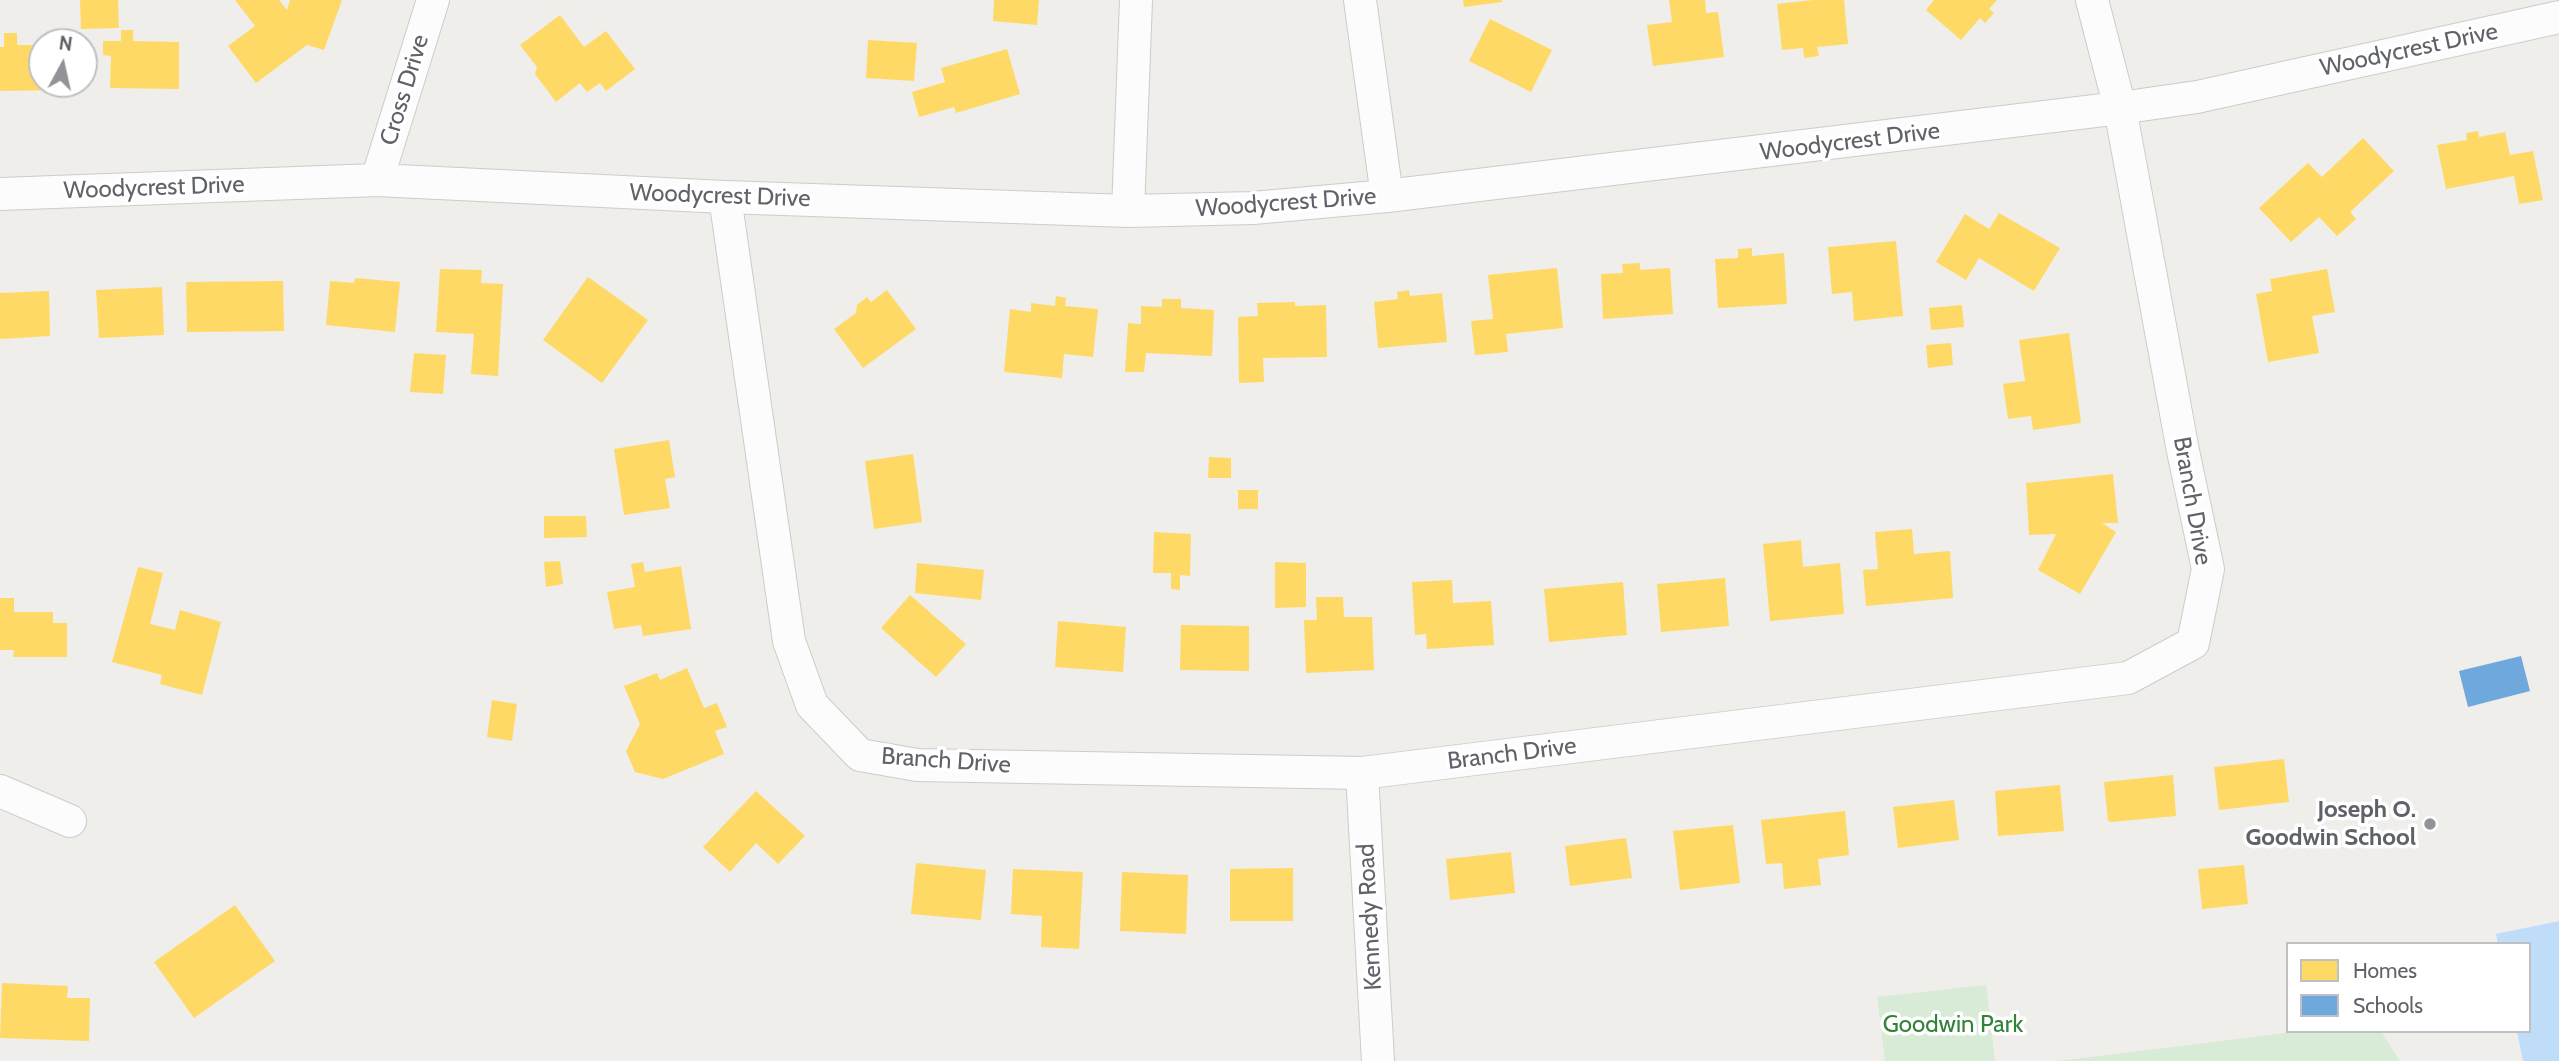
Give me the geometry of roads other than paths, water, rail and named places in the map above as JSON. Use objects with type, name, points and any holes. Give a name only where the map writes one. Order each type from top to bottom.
[{"type":"street","name":"Cross Drive","points":[[377,180],[433,0]]},
{"type":"street","points":[[1128,211],[1136,0]]},
{"type":"street","points":[[1360,0],[1387,196]]},
{"type":"street","points":[[2092,0],[2120,108]]},
{"type":"street","name":"Woodycrest Drive","points":[[0,194],[377,180],[725,197],[1128,211],[1253,208],[1387,196],[2026,121],[2197,97],[2559,17]]},
{"type":"street","name":"Branch Drive","points":[[725,197],[789,641],[812,705],[859,755],[918,765],[1362,773],[2128,678],[2193,643],[2208,569],[2183,451],[2120,108]]},
{"type":"street","name":"Kennedy Road","points":[[1362,773],[1378,1061]]},
{"type":"street","points":[[0,791],[70,821]]},
{"type":"water","points":[[2559,921],[2559,1061],[2523,1061],[2517,1033],[2531,1033],[2531,942],[2498,942],[2496,934]]},
{"type":"place","name":"Joseph O. Goodwin School","points":[[2430,824]]},
{"type":"park label","name":"Goodwin Park","points":[[1953,1025]]}]
